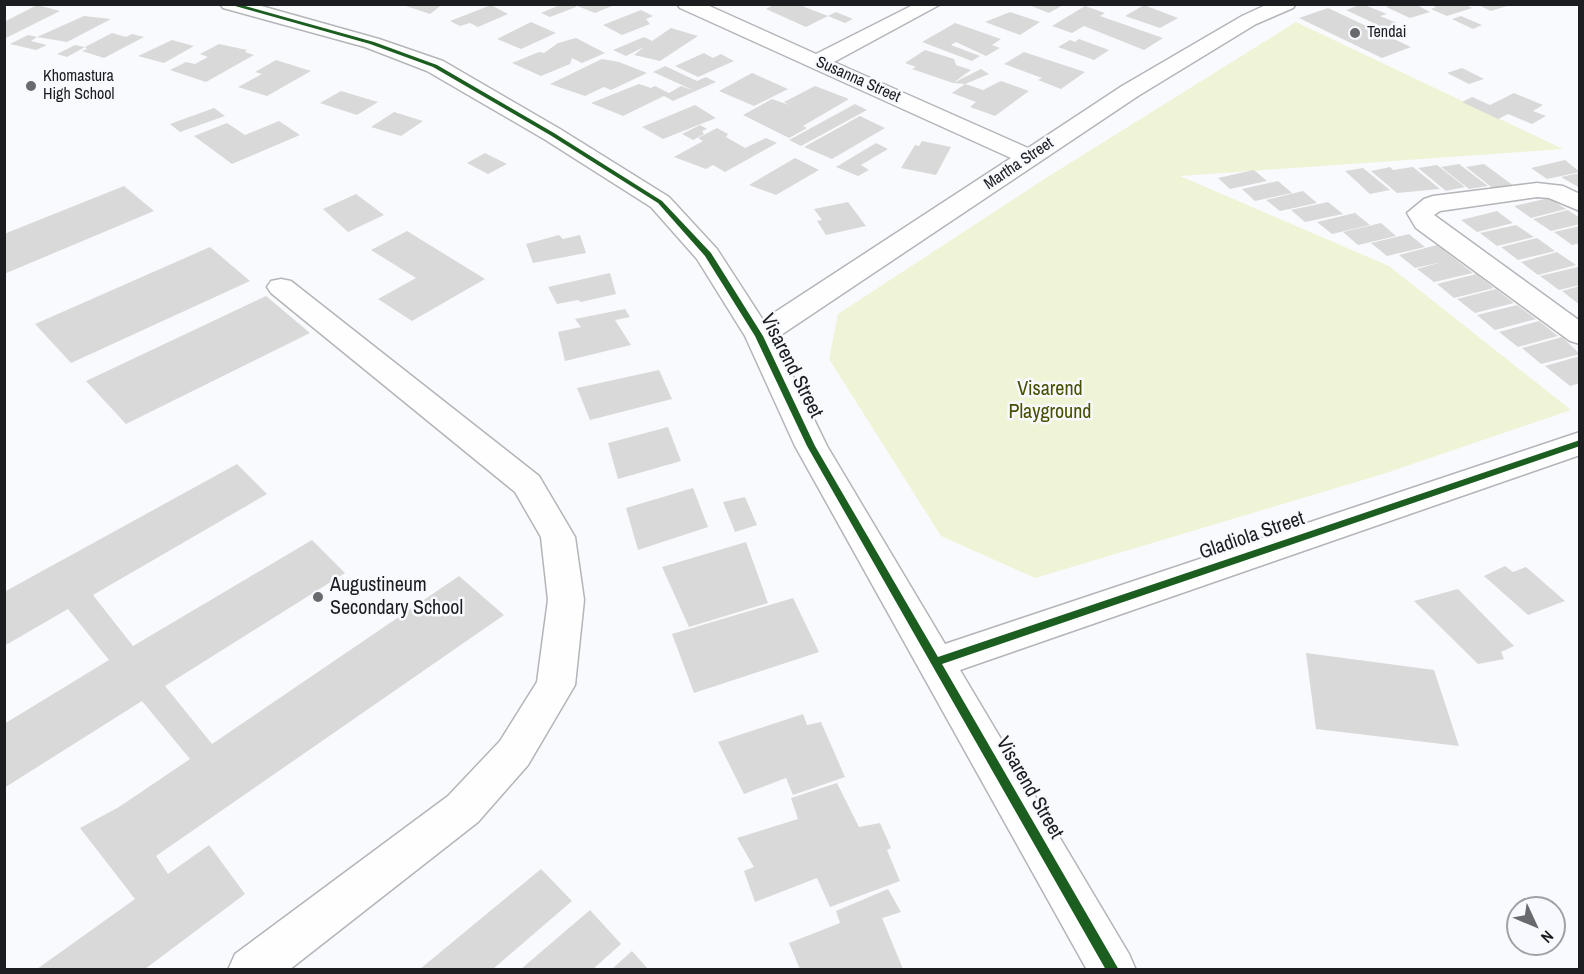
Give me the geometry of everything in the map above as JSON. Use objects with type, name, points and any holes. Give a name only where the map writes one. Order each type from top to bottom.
[{"type":"street","name":"Visarend Street","points":[[230,4],[372,43],[435,66],[571,146],[660,202],[708,255],[759,336],[811,446],[1113,969]]},
{"type":"street","name":"Susanna Street","points":[[687,4],[1028,157]]},
{"type":"street","points":[[817,62],[931,4]]},
{"type":"street","name":"Martha Street","points":[[759,336],[1028,157],[1239,26],[1286,4]]},
{"type":"street","points":[[1580,204],[1554,191],[1537,189],[1432,204],[1420,213],[1425,223],[1580,335]]},
{"type":"street","points":[[251,969],[463,809],[514,753],[556,685],[566,600],[558,537],[527,484],[281,287]]},
{"type":"street","name":"Gladiola Street","points":[[937,662],[1580,443]]},
{"type":"green space","name":"Visarend Playground","points":[[1296,22],[1563,149],[1180,176],[1389,266],[1571,410],[1383,474],[1035,578],[941,536],[829,359],[838,314],[1046,178]]},
{"type":"building","points":[[403,4],[443,4],[430,14],[403,5]]},
{"type":"building","points":[[562,4],[575,4],[576,7],[550,17],[541,13]]},
{"type":"building","points":[[579,4],[617,4],[595,13],[577,6]]},
{"type":"building","points":[[775,4],[802,6],[828,16],[806,27],[766,9]]},
{"type":"building","points":[[1026,4],[1065,4],[1049,13]]},
{"type":"building","points":[[1362,4],[1387,14],[1380,16],[1397,23],[1384,28],[1346,10]]},
{"type":"building","points":[[1394,4],[1415,4],[1430,12],[1410,18],[1386,7]]},
{"type":"building","points":[[1430,4],[1464,4],[1472,8],[1447,16],[1431,9],[1436,7]]},
{"type":"building","points":[[1476,4],[1503,4],[1507,6],[1491,11]]},
{"type":"building","points":[[37,5],[60,11],[4,39],[4,22]]},
{"type":"building","points":[[491,5],[508,14],[478,27],[470,23],[460,26],[450,21]]},
{"type":"building","points":[[1144,5],[1178,18],[1160,28],[1125,16]]},
{"type":"building","points":[[1085,6],[1105,13],[1100,16],[1163,38],[1144,50],[1084,26],[1072,33],[1052,26]]},
{"type":"building","name":"Tendai","points":[[1328,8],[1411,47],[1382,58],[1299,18]]},
{"type":"building","points":[[641,10],[653,16],[646,19],[650,24],[622,35],[603,25]]},
{"type":"building","points":[[836,12],[853,19],[845,23],[828,16]]},
{"type":"building","points":[[1010,12],[1040,22],[1020,35],[985,22]]},
{"type":"building","points":[[84,16],[111,19],[67,42],[37,37]]},
{"type":"building","points":[[1461,16],[1482,25],[1473,29],[1452,19]]},
{"type":"building","points":[[531,22],[556,33],[521,49],[497,39]]},
{"type":"building","points":[[955,23],[1001,39],[992,45],[1000,48],[986,56],[956,42],[951,45],[980,56],[972,61],[922,42]]},
{"type":"building","points":[[671,28],[698,36],[660,61],[634,55],[644,47],[626,56],[613,50],[644,37],[652,41]]},
{"type":"building","points":[[112,33],[126,37],[132,34],[144,37],[104,58],[82,51],[87,49],[85,47]]},
{"type":"building","points":[[28,35],[37,37],[31,41],[47,45],[36,50],[10,44]]},
{"type":"building","points":[[576,38],[605,53],[582,63],[572,58],[570,64],[541,76],[512,63],[539,52],[544,53],[558,43]]},
{"type":"building","points":[[1079,39],[1109,50],[1094,60],[1058,47],[1070,40],[1075,42]]},
{"type":"building","points":[[172,40],[194,46],[164,63],[138,56]]},
{"type":"building","points":[[219,44],[247,50],[245,52],[254,55],[206,82],[170,70],[186,62],[195,64],[208,57],[200,54]]},
{"type":"building","points":[[75,45],[85,47],[67,57],[57,54]]},
{"type":"building","points":[[925,50],[954,59],[956,65],[971,70],[953,83],[912,69],[916,67],[905,63]]},
{"type":"building","points":[[1024,52],[1085,72],[1061,89],[1038,80],[1042,78],[1004,64]]},
{"type":"building","points":[[704,53],[713,58],[721,54],[734,61],[698,77],[675,66]]},
{"type":"building","points":[[602,59],[619,62],[647,73],[611,90],[604,87],[585,96],[550,84]]},
{"type":"building","points":[[276,60],[311,71],[267,96],[238,87],[262,74],[255,72]]},
{"type":"building","points":[[665,66],[697,81],[706,77],[716,82],[673,101],[664,96],[623,116],[591,103],[639,84],[651,88],[655,86],[669,93],[681,86],[695,91],[653,72]]},
{"type":"building","points":[[1462,68],[1484,79],[1469,84],[1447,73]]},
{"type":"building","points":[[981,69],[989,74],[965,84],[953,83]]},
{"type":"building","points":[[752,73],[788,89],[754,106],[719,91]]},
{"type":"building","points":[[1001,81],[1029,91],[995,116],[970,107],[976,102],[952,93],[965,84],[983,90]]},
{"type":"building","points":[[815,86],[849,99],[803,126],[807,128],[789,138],[743,115],[772,99],[789,105],[784,102]]},
{"type":"building","points":[[341,91],[378,102],[357,115],[320,103]]},
{"type":"building","points":[[1514,93],[1543,105],[1533,111],[1546,116],[1532,124],[1508,114],[1498,119],[1462,102],[1472,97],[1490,105]]},
{"type":"building","points":[[855,104],[867,110],[801,146],[789,140]]},
{"type":"building","points":[[695,105],[716,118],[663,139],[642,127]]},
{"type":"building","points":[[214,108],[225,116],[180,132],[170,124]]},
{"type":"building","points":[[394,112],[423,121],[401,136],[371,127]]},
{"type":"building","points":[[860,116],[885,128],[832,159],[804,147]]},
{"type":"building","points":[[279,121],[300,135],[232,164],[194,136],[227,123],[245,135]]},
{"type":"building","points":[[700,125],[707,129],[702,131],[704,134],[693,140],[682,134]]},
{"type":"building","points":[[717,128],[728,134],[726,137],[745,148],[766,138],[777,143],[725,172],[713,165],[706,169],[674,157],[703,141],[698,138]]},
{"type":"building","points":[[922,141],[951,147],[936,175],[901,168],[915,145],[919,146]]},
{"type":"building","points":[[876,143],[888,149],[861,165],[869,170],[858,176],[836,167]]},
{"type":"building","points":[[485,153],[507,164],[488,174],[467,163]]},
{"type":"building","points":[[795,158],[819,170],[776,195],[749,185]]},
{"type":"building","points":[[1565,160],[1580,172],[1547,179],[1531,168]]},
{"type":"building","points":[[1459,164],[1488,186],[1469,189],[1441,167]]},
{"type":"building","points":[[1484,164],[1514,186],[1495,190],[1466,167]]},
{"type":"building","points":[[1437,165],[1465,187],[1446,191],[1418,168]]},
{"type":"building","points":[[1390,167],[1393,170],[1413,167],[1440,189],[1397,193],[1371,171]]},
{"type":"building","points":[[1363,168],[1390,190],[1370,194],[1345,171]]},
{"type":"building","points":[[1254,170],[1267,181],[1230,189],[1218,178]]},
{"type":"building","points":[[1580,173],[1580,188],[1561,177]]},
{"type":"building","points":[[1278,181],[1292,193],[1255,201],[1242,189]]},
{"type":"building","points":[[124,186],[154,211],[4,274],[4,234]]},
{"type":"building","points":[[1303,191],[1317,203],[1280,211],[1266,200]]},
{"type":"building","points":[[356,194],[384,215],[348,232],[323,209]]},
{"type":"building","points":[[1549,198],[1566,209],[1531,218],[1514,206]]},
{"type":"building","points":[[848,202],[866,226],[826,235],[817,221],[822,220],[814,209]]},
{"type":"building","points":[[1328,202],[1343,214],[1305,222],[1291,210]]},
{"type":"building","points":[[1568,210],[1580,218],[1580,224],[1551,231],[1533,219]]},
{"type":"building","points":[[1497,211],[1513,223],[1477,232],[1461,220]]},
{"type":"building","points":[[1355,213],[1370,225],[1332,234],[1317,222]]},
{"type":"building","points":[[1381,223],[1396,236],[1358,245],[1343,232]]},
{"type":"building","points":[[1516,225],[1534,237],[1497,246],[1480,233]]},
{"type":"building","points":[[1580,226],[1580,243],[1572,245],[1554,232]]},
{"type":"building","points":[[407,231],[485,279],[412,321],[378,299],[416,278],[371,250]]},
{"type":"building","points":[[1409,234],[1425,247],[1387,256],[1371,243]]},
{"type":"building","points":[[559,235],[563,239],[580,235],[586,253],[533,263],[526,244]]},
{"type":"building","points":[[1537,238],[1555,251],[1518,260],[1501,247]]},
{"type":"building","points":[[1437,245],[1473,273],[1434,282],[1417,269],[1442,262],[1415,268],[1399,255]]},
{"type":"building","points":[[210,247],[250,281],[71,363],[35,324]]},
{"type":"building","points":[[1557,252],[1576,265],[1538,275],[1521,262]]},
{"type":"building","points":[[1578,267],[1580,285],[1559,290],[1540,276]]},
{"type":"building","points":[[610,273],[616,294],[581,302],[578,300],[557,304],[548,287]]},
{"type":"building","points":[[1476,274],[1494,288],[1454,298],[1437,284]]},
{"type":"building","points":[[1580,286],[1580,305],[1562,291]]},
{"type":"building","points":[[1496,289],[1514,303],[1475,313],[1457,299]]},
{"type":"building","points":[[266,296],[310,333],[126,424],[86,381]]},
{"type":"building","points":[[1517,305],[1536,319],[1495,330],[1477,315]]},
{"type":"building","points":[[625,309],[630,317],[615,320],[631,345],[565,361],[558,332],[581,327],[575,319]]},
{"type":"building","points":[[1539,321],[1558,336],[1518,347],[1499,332]]},
{"type":"building","points":[[1562,337],[1580,354],[1541,364],[1522,348]]},
{"type":"building","points":[[1580,356],[1580,383],[1570,386],[1545,366]]},
{"type":"building","points":[[659,370],[672,399],[590,420],[577,388]]},
{"type":"building","points":[[668,427],[681,461],[618,479],[608,443]]},
{"type":"building","points":[[237,464],[267,494],[93,595],[133,646],[312,540],[345,573],[165,686],[212,744],[459,576],[504,615],[156,856],[168,874],[209,845],[245,894],[145,969],[37,969],[135,899],[80,828],[119,807],[190,759],[142,701],[4,788],[4,724],[109,660],[68,609],[4,646],[4,592]]},
{"type":"building","points":[[693,488],[708,527],[638,550],[626,508]]},
{"type":"building","points":[[745,497],[757,525],[735,532],[723,502]]},
{"type":"building","points":[[746,542],[768,603],[689,627],[662,567]]},
{"type":"building","points":[[1505,566],[1513,572],[1526,567],[1565,601],[1528,615],[1484,576]]},
{"type":"building","points":[[1458,589],[1514,646],[1501,652],[1504,659],[1478,664],[1414,601]]},
{"type":"building","points":[[793,598],[819,652],[694,693],[672,634]]},
{"type":"building","points":[[1306,653],[1434,670],[1459,746],[1316,729]]},
{"type":"building","points":[[803,714],[807,725],[821,722],[845,777],[793,795],[786,778],[744,794],[718,742]]},
{"type":"building","points":[[837,783],[859,827],[880,823],[891,848],[887,850],[900,881],[830,907],[817,878],[755,902],[744,871],[754,867],[737,838],[798,819],[791,798]]},
{"type":"building","points":[[541,869],[572,901],[493,969],[420,969]]},
{"type":"building","points":[[888,889],[901,912],[882,918],[903,969],[800,969],[789,943],[840,923],[836,911]]},
{"type":"building","points":[[590,910],[621,944],[593,969],[521,969]]},
{"type":"building","points":[[632,951],[648,969],[612,969]]},
{"type":"cycle path","points":[[230,4],[372,43],[435,66],[552,134],[660,202],[708,255],[759,336],[811,446],[1113,970]]},
{"type":"cycle path","points":[[937,662],[1580,443]]},
{"type":"place","name":"Tendai","points":[[1355,33]]},
{"type":"place","name":"Khomastura High School","points":[[31,86]]},
{"type":"place","name":"Augustineum Secondary School","points":[[318,597]]}]
